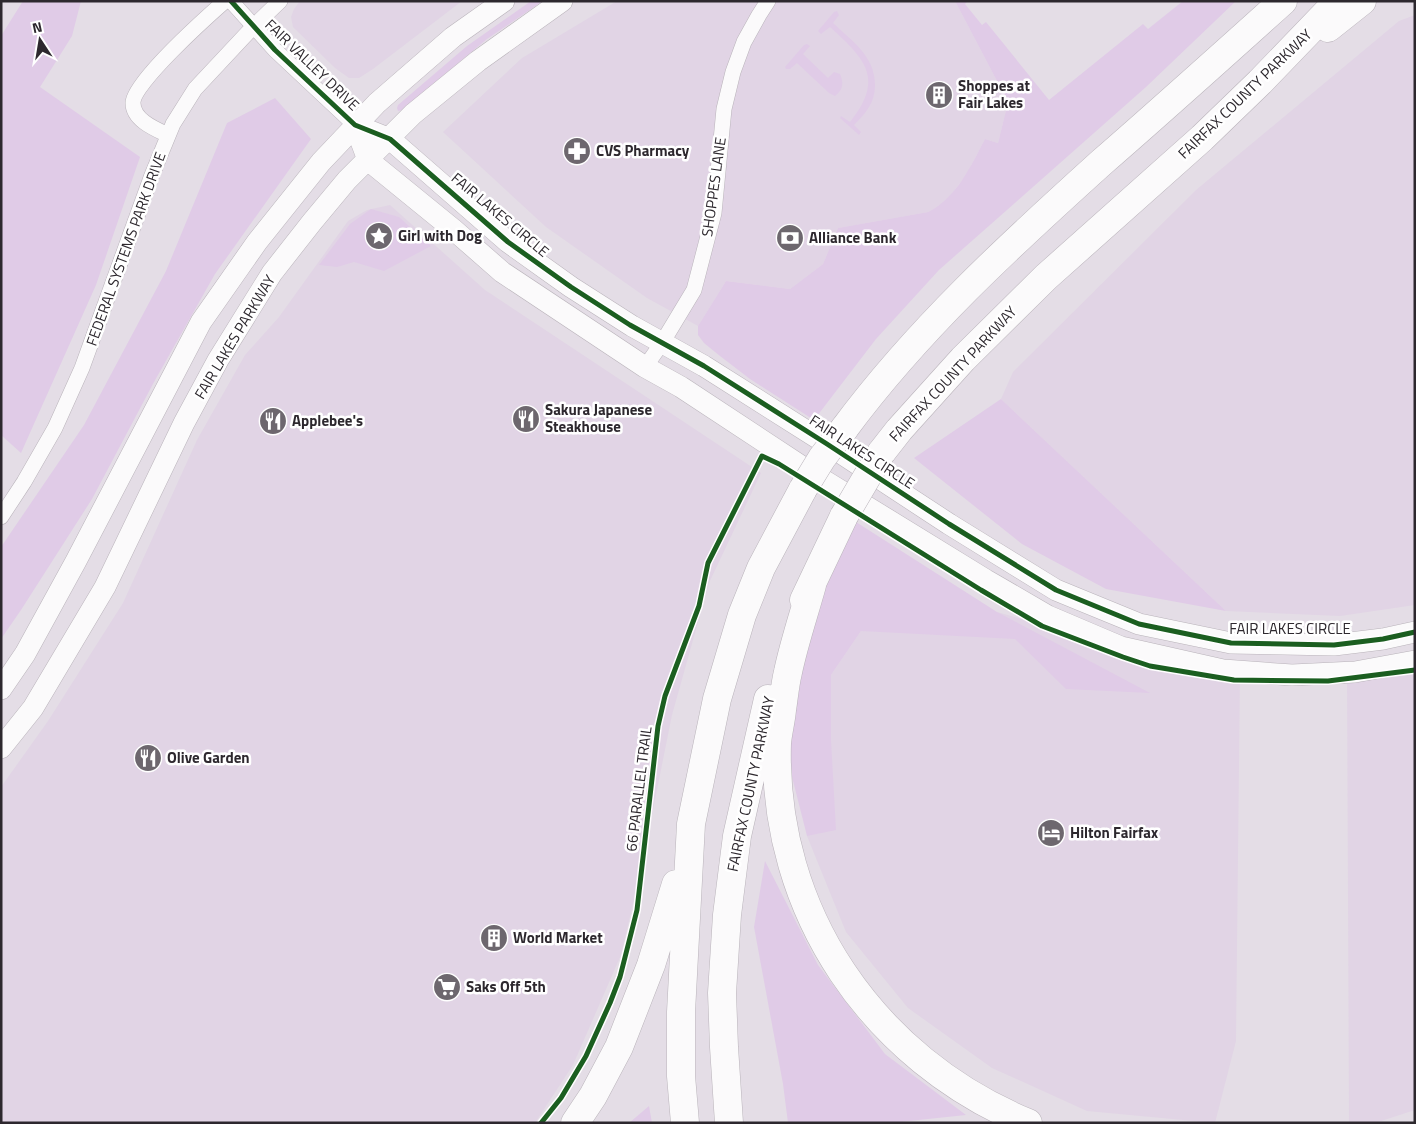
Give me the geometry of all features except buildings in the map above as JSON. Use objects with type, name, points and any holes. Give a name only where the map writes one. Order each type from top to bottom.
[{"type":"highway","points":[[1069,192],[1223,38],[1255,1]]},
{"type":"highway","points":[[575,1123],[609,1068],[651,964],[671,902],[691,824],[716,699],[742,615],[761,568],[803,489],[867,397],[938,316],[1069,192],[1284,1]]},
{"type":"highway","name":"FAIRFAX COUNTY PARKWAY","points":[[729,1123],[722,993],[727,915],[737,836],[765,707],[794,620],[844,516],[881,453],[899,430],[963,359],[1046,277],[1202,138],[1260,82],[1338,1]]},
{"type":"highway","points":[[1260,82],[1362,1]]},
{"type":"highway","points":[[812,584],[788,672],[778,741],[779,803],[789,858],[800,893],[815,927],[833,959],[854,990],[878,1019],[908,1048],[943,1075],[978,1098],[1028,1123]]},
{"type":"highway","points":[[685,1123],[681,1076],[681,1012],[691,824]]},
{"type":"street","points":[[168,135],[150,126],[138,116],[133,104],[135,95],[145,80],[170,53],[202,20],[225,1]]},
{"type":"street","name":"FAIR VALLEY DRIVE","points":[[230,1],[275,50],[355,125]]},
{"type":"street","name":"FEDERAL SYSTEMS PARK DRIVE","points":[[1,516],[24,482],[55,428],[82,368],[168,135],[182,106],[194,89],[280,1]]},
{"type":"street","points":[[1,690],[25,654],[76,561],[201,322],[257,242],[290,199],[355,125],[424,61],[453,37],[504,1]]},
{"type":"street","name":"FAIR LAKES PARKWAY","points":[[1,748],[14,734],[37,701],[106,587],[184,423],[218,360],[272,273],[348,180],[413,114],[478,61],[562,1]]},
{"type":"street","name":"SHOPPES LANE","points":[[645,367],[694,290],[714,213],[724,109],[733,72],[744,42],[768,1]]},
{"type":"street","points":[[355,125],[368,160],[502,272],[645,367],[681,387],[808,470],[1048,616],[1121,647],[1223,670],[1292,675],[1355,672],[1415,661]]},
{"type":"street","name":"FAIR LAKES CIRCLE","points":[[355,125],[390,139],[525,255],[622,320],[704,366],[828,444],[949,524],[1056,590],[1139,624],[1237,643],[1334,645],[1383,639],[1415,632]]},
{"type":"shaded area","points":[[23,1],[81,1],[72,36],[40,87],[140,157],[96,285],[21,453],[1,435],[1,36]]},
{"type":"shaded area","points":[[300,1],[462,1],[373,69],[359,78],[349,78],[335,68],[293,27],[291,17]]},
{"type":"shaded area","points":[[531,1],[543,1],[487,39],[402,110],[398,111],[398,105],[467,46]]},
{"type":"shaded area","points":[[617,1],[955,1],[1008,102],[998,143],[985,139],[966,175],[948,199],[938,207],[928,212],[838,228],[823,264],[790,289],[726,281],[698,326],[647,298],[546,227],[443,132],[522,58]]},
{"type":"shaded area","points":[[955,1],[968,1],[965,4],[982,25],[986,22],[1049,100],[1143,24],[1148,29],[1183,1],[1236,1],[1146,87],[939,270],[876,339],[814,420],[750,379],[720,356],[704,343],[698,335],[698,326],[726,281],[790,289],[823,264],[838,228],[928,212],[938,206],[955,190],[985,139],[998,143],[1008,102]]},
{"type":"shaded area","points":[[837,11],[839,15],[833,23],[867,57],[874,75],[875,88],[872,102],[854,125],[861,132],[859,135],[840,118],[841,116],[850,122],[861,107],[867,93],[868,81],[866,70],[853,49],[830,27],[821,34],[818,31]]},
{"type":"shaded area","points":[[1415,15],[1415,605],[1340,616],[1226,611],[1001,399],[1013,372],[1196,190],[1399,21]]},
{"type":"shaded area","points":[[807,44],[810,46],[803,54],[828,78],[834,72],[840,74],[842,86],[835,96],[829,93],[797,63],[790,69],[786,69],[785,67]]},
{"type":"shaded area","points":[[275,98],[311,139],[215,274],[154,382],[92,499],[1,639],[1,547],[84,425],[166,271],[227,123]]},
{"type":"shaded area","points":[[390,205],[485,290],[761,473],[709,583],[672,715],[642,865],[621,955],[573,1065],[535,1123],[1,1123],[1,787],[48,721],[123,603],[197,440],[245,355],[279,317],[348,221],[367,210]]},
{"type":"shaded area","points":[[371,209],[399,217],[431,246],[384,271],[354,262],[337,267],[319,265],[350,224]]},
{"type":"shaded area","points":[[1001,399],[1226,611],[1106,589],[1022,544],[914,458]]},
{"type":"shaded area","points":[[856,522],[997,612],[1150,693],[1066,689],[1015,639],[861,631],[831,675],[831,740],[836,830],[807,836],[787,757],[798,685],[813,611]]},
{"type":"shaded area","points":[[997,612],[1121,647],[1240,671],[1236,1041],[1215,1123],[1087,1111],[992,1068],[908,1008],[846,932],[807,836],[831,675],[861,631]]},
{"type":"shaded area","points":[[1415,655],[1415,1110],[1375,1123],[1349,1123],[1347,672]]},
{"type":"shaded area","points":[[765,861],[818,965],[885,1054],[966,1115],[890,1123],[788,1123],[783,1084],[754,927]]},
{"type":"shaded area","points":[[649,1106],[652,1123],[629,1123]]},
{"type":"cycle path","points":[[231,1],[275,50],[355,125],[390,139],[508,242],[571,287],[630,325],[704,366],[949,524],[1056,590],[1139,624],[1231,643],[1334,645],[1383,639],[1415,632]]},
{"type":"cycle path","name":"66 PARALLEL TRAIL","points":[[541,1123],[561,1098],[586,1056],[620,977],[637,910],[658,726],[665,696],[699,606],[708,563],[762,456],[779,464],[1042,626],[1150,666],[1234,680],[1328,681],[1415,670]]},
{"type":"place","name":"Shoppes at Fair Lakes","points":[[939,95]]},
{"type":"place","name":"CVS Pharmacy","points":[[577,151]]},
{"type":"place","name":"Girl with Dog","points":[[379,236]]},
{"type":"place","name":"Alliance Bank","points":[[790,238]]},
{"type":"place","name":"Sakura Japanese Steakhouse","points":[[526,419]]},
{"type":"place","name":"Applebee's","points":[[273,421]]},
{"type":"place","name":"Olive Garden","points":[[148,758]]},
{"type":"place","name":"Hilton Fairfax","points":[[1051,833]]},
{"type":"place","name":"World Market","points":[[494,938]]},
{"type":"place","name":"Saks Off 5th","points":[[447,987]]}]
